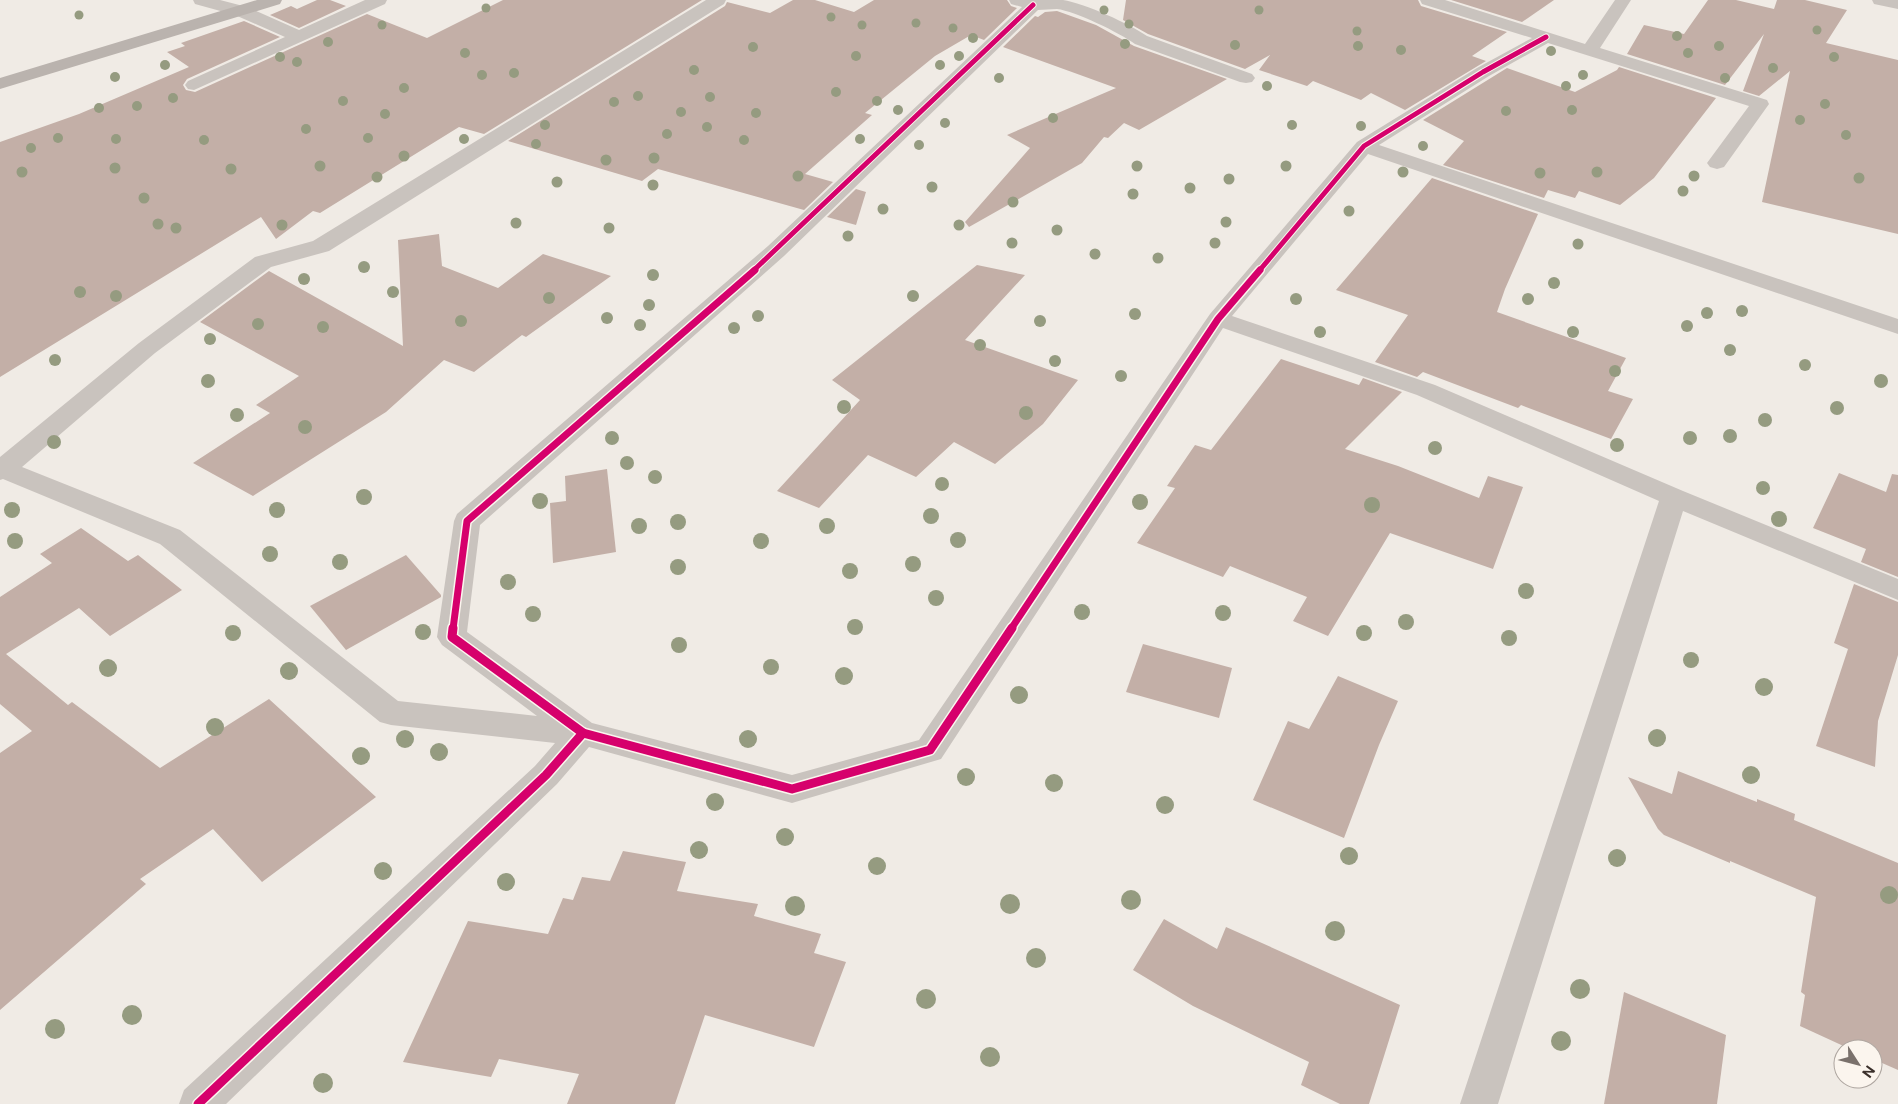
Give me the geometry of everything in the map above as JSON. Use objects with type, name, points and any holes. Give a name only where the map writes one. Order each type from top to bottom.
[{"type":"street","points":[[201,0],[241,10],[299,37]]},
{"type":"street","points":[[0,84],[274,0]]},
{"type":"street","points":[[194,86],[379,0]]},
{"type":"street","points":[[718,0],[321,246],[263,262],[147,348],[1,470],[170,537],[391,712],[584,733],[792,789],[930,750],[1218,319],[1364,146],[1483,72],[1546,37]]},
{"type":"street","points":[[1428,0],[1760,104],[1717,163]]},
{"type":"street","points":[[1590,50],[1623,0]]},
{"type":"street","points":[[1880,0],[1898,4]]},
{"type":"street","points":[[584,733],[452,638],[467,521],[776,250],[1025,3],[1059,4],[1082,11],[1133,34],[1141,40],[1246,78]]},
{"type":"street","points":[[1364,146],[1898,327]]},
{"type":"street","points":[[1218,319],[1426,390],[1674,497],[1898,590]]},
{"type":"street","points":[[1479,1104],[1674,497]]},
{"type":"street","points":[[198,1104],[546,776],[584,733]]},
{"type":"building","points":[[317,0],[330,0],[346,6],[299,28],[270,15],[291,6],[297,9]]},
{"type":"building","points":[[503,0],[702,0],[484,134],[459,127],[320,213],[313,211],[276,239],[261,217],[0,377],[0,142],[79,114],[189,67],[167,52],[185,46],[181,43],[244,21],[280,37],[187,79],[183,85],[186,90],[195,92],[367,14],[427,38]]},
{"type":"building","points":[[793,0],[815,0],[854,12],[874,0],[1007,0],[1011,6],[1017,8],[984,40],[971,35],[935,56],[865,113],[872,115],[805,174],[833,182],[804,210],[658,169],[642,181],[508,141],[725,6],[727,2],[770,13]]},
{"type":"building","points":[[1126,0],[1418,0],[1421,6],[1507,32],[1472,56],[1486,61],[1405,110],[1371,93],[1361,100],[1313,81],[1307,86],[1259,70],[1270,55],[1245,69],[1148,34],[1123,20]]},
{"type":"building","points":[[1451,0],[1554,0],[1522,22]]},
{"type":"building","points":[[1708,0],[1736,0],[1774,9],[1777,0],[1805,0],[1847,10],[1826,43],[1898,60],[1898,234],[1762,202],[1790,71],[1759,96],[1743,91],[1764,34],[1725,85],[1627,54],[1644,25],[1684,34]]},
{"type":"building","points":[[1057,11],[1096,25],[1134,46],[1227,79],[1139,130],[1124,123],[1108,138],[1104,137],[1082,163],[969,227],[965,222],[1030,148],[1007,135],[1116,88],[1003,47],[1035,16],[1038,17],[1045,12]]},
{"type":"building","points":[[1619,67],[1716,98],[1654,178],[1620,205],[1579,191],[1575,198],[1548,190],[1544,198],[1443,165],[1464,141],[1423,120],[1507,68],[1575,92],[1617,70]]},
{"type":"building","points":[[1432,178],[1538,214],[1497,312],[1626,358],[1608,391],[1633,399],[1611,439],[1521,405],[1518,408],[1423,372],[1417,377],[1375,362],[1408,315],[1336,290]]},
{"type":"building","points":[[856,189],[866,192],[856,225],[827,217]]},
{"type":"building","points":[[439,234],[442,266],[498,288],[543,254],[611,276],[526,337],[522,335],[474,372],[444,360],[386,412],[253,496],[193,463],[270,413],[256,405],[299,376],[200,322],[269,271],[403,346],[398,240]]},
{"type":"building","points":[[977,265],[1025,275],[965,340],[1078,380],[1043,424],[995,464],[954,442],[916,477],[868,455],[819,508],[777,491],[860,400],[832,380]]},
{"type":"building","points":[[1281,359],[1359,385],[1363,378],[1402,392],[1345,449],[1398,466],[1479,498],[1488,476],[1523,487],[1493,569],[1390,533],[1328,636],[1293,621],[1307,597],[1230,566],[1223,577],[1137,543],[1175,488],[1167,486],[1195,445],[1211,450]]},
{"type":"building","points":[[607,469],[616,552],[553,563],[550,503],[566,501],[565,476]]},
{"type":"building","points":[[1839,473],[1886,492],[1892,474],[1898,475],[1898,577],[1861,562],[1866,549],[1813,528]]},
{"type":"building","points":[[81,528],[128,561],[138,555],[182,590],[110,636],[79,608],[6,654],[68,705],[72,702],[160,768],[269,699],[376,797],[262,882],[213,829],[140,879],[146,884],[0,1010],[0,753],[32,731],[0,704],[0,597],[52,563],[40,554]]},
{"type":"building","points":[[406,555],[441,597],[346,650],[310,606]]},
{"type":"building","points":[[1854,584],[1898,602],[1898,655],[1878,721],[1875,767],[1816,746],[1848,649],[1834,643]]},
{"type":"building","points":[[1143,644],[1232,668],[1219,718],[1126,692]]},
{"type":"building","points":[[1338,676],[1398,701],[1379,745],[1344,838],[1253,800],[1288,721],[1309,729]]},
{"type":"building","points":[[1678,771],[1757,802],[1757,799],[1795,814],[1794,820],[1898,863],[1898,1070],[1883,1063],[1883,1039],[1833,1039],[1833,1041],[1800,1026],[1805,995],[1801,992],[1816,897],[1664,835],[1658,829],[1628,777],[1672,794]]},
{"type":"building","points":[[623,851],[686,862],[677,891],[758,904],[754,916],[821,934],[814,953],[846,962],[814,1047],[705,1015],[675,1104],[567,1104],[579,1074],[499,1059],[491,1077],[403,1062],[468,921],[548,934],[563,898],[573,900],[582,877],[610,881]]},
{"type":"building","points":[[1164,919],[1217,949],[1226,927],[1400,1005],[1369,1104],[1340,1104],[1301,1085],[1309,1062],[1193,1006],[1133,970]]},
{"type":"building","points":[[1624,992],[1726,1035],[1717,1104],[1604,1104]]},
{"type":"cycle path","points":[[583,733],[452,637],[467,521],[776,251],[1033,5]]},
{"type":"cycle path","points":[[198,1104],[546,775],[583,733],[792,789],[930,750],[1218,319],[1364,146],[1483,72],[1546,37]]}]
